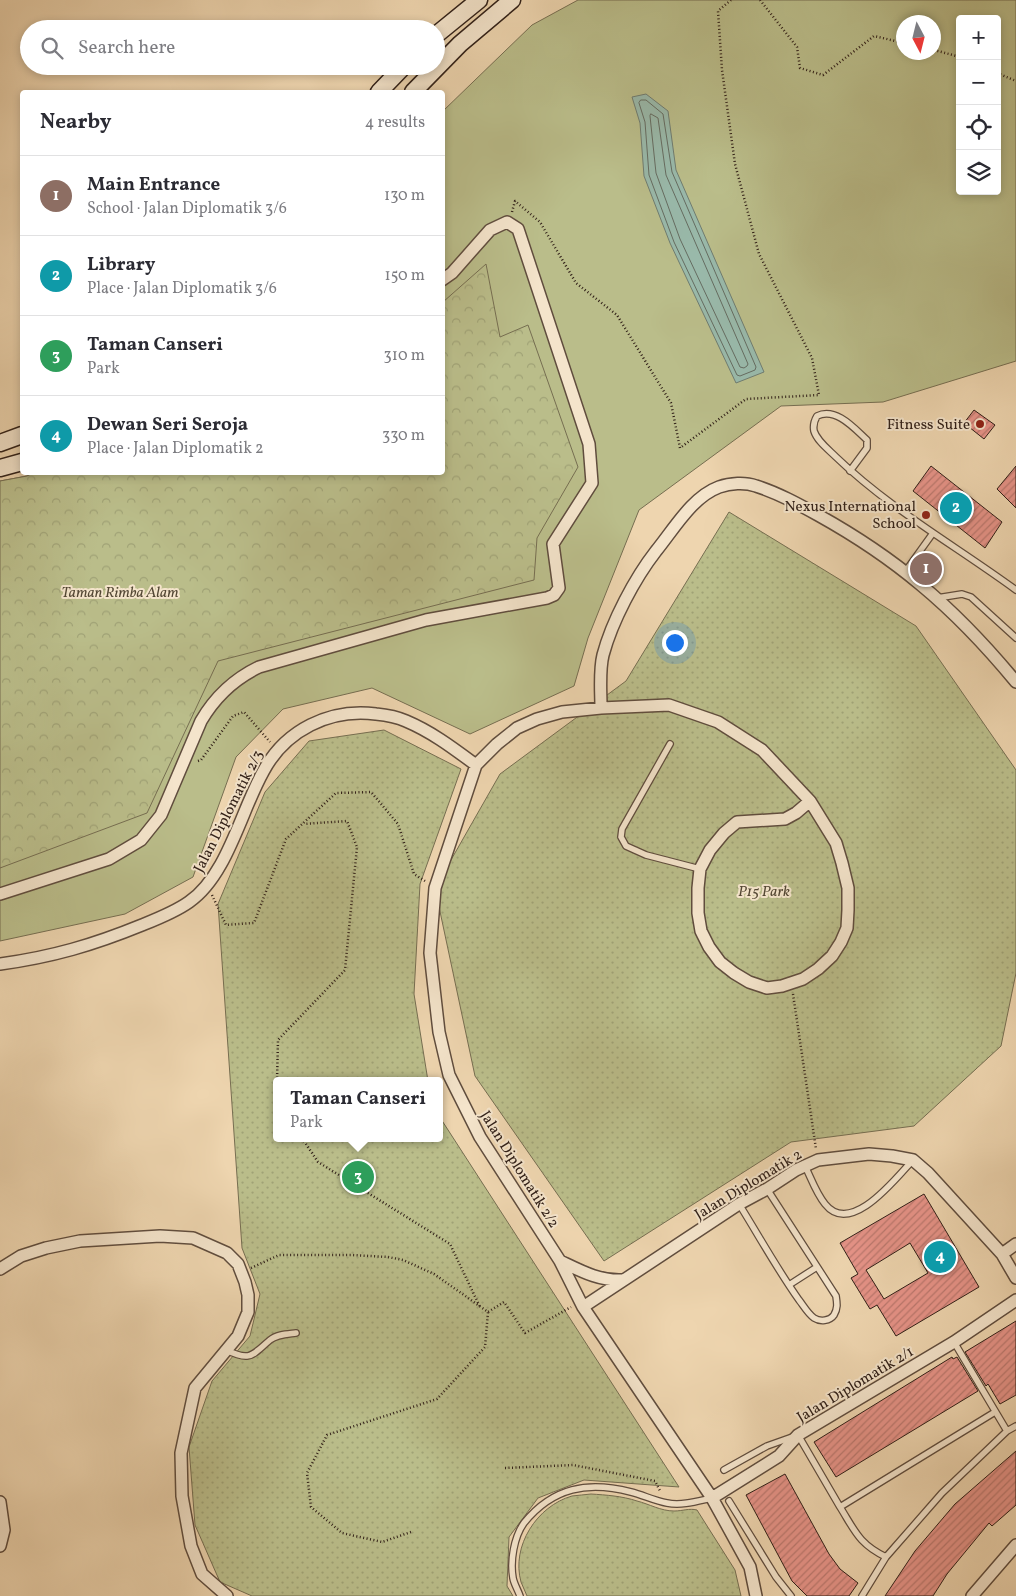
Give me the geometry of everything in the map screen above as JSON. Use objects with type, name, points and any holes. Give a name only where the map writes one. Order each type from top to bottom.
[{"type":"street","points":[[445,28],[479,0]]},
{"type":"street","points":[[445,59],[460,44],[512,0]]},
{"type":"street","points":[[381,90],[395,75]]},
{"type":"street","points":[[415,90],[430,75]]},
{"type":"street","points":[[0,894],[109,859],[141,840],[161,815],[201,721],[209,707],[244,674],[259,667],[426,620],[547,598],[554,595],[559,588],[554,544],[592,483],[589,444],[518,229],[507,222],[490,230],[445,278]]},
{"type":"street","points":[[0,443],[20,437]]},
{"type":"street","points":[[0,468],[20,463]]},
{"type":"street","points":[[601,708],[603,656],[626,599],[653,555],[688,510],[702,496],[719,487],[734,483],[755,485],[788,498],[856,536],[905,572],[935,598],[986,646],[1016,682]]},
{"type":"street","name":"Jalan Diplomatik 2/2","points":[[756,1596],[750,1568],[712,1498],[582,1304],[560,1261],[480,1137],[449,1075],[439,1032],[430,953],[435,888],[476,765],[496,744],[517,728],[537,719],[562,712],[669,705],[718,722],[762,750],[810,801],[836,844],[842,863],[848,888],[846,928],[841,942],[832,956],[818,969],[803,979],[767,988],[749,982],[720,962],[709,947],[702,931],[698,913],[700,869],[710,850],[737,822],[785,819],[796,813],[810,801]]},
{"type":"street","name":"Jalan Diplomatik 2/3","points":[[0,964],[39,959],[91,945],[164,916],[190,902],[220,868],[263,771],[277,750],[291,737],[319,720],[341,714],[360,712],[404,720],[438,736],[476,765]]},
{"type":"street","name":"Jalan Diplomatik 2","points":[[582,1304],[623,1280],[739,1204],[818,1160],[869,1154],[913,1160]]},
{"type":"street","points":[[913,1160],[928,1173],[1002,1254],[1016,1278]]},
{"type":"street","points":[[0,1269],[21,1256],[46,1248],[80,1241],[160,1236],[193,1238],[228,1253],[238,1264],[248,1295],[248,1312],[238,1336],[195,1388],[181,1454],[182,1496],[191,1546],[202,1574],[227,1596]]},
{"type":"street","points":[[1002,1254],[1016,1244]]},
{"type":"street","points":[[560,1261],[608,1281],[623,1280]]},
{"type":"street","name":"Jalan Diplomatik 2/1","points":[[712,1498],[779,1456],[798,1436],[954,1342],[1016,1300]]},
{"type":"street","points":[[0,1502],[4,1530],[0,1546]]},
{"type":"street","points":[[972,1596],[1016,1545]]},
{"type":"lane","points":[[850,471],[867,448],[867,440],[837,416],[829,413],[817,416],[814,423],[814,431],[819,439],[850,471],[870,488],[1016,590]]},
{"type":"lane","points":[[905,572],[933,533]]},
{"type":"lane","points":[[935,598],[962,594],[971,597],[1016,638]]},
{"type":"lane","points":[[670,744],[622,829],[621,837],[626,846],[646,855],[700,869]]},
{"type":"lane","points":[[805,1166],[826,1205],[840,1213],[849,1214],[871,1203],[913,1160]]},
{"type":"lane","points":[[739,1204],[789,1286],[814,1319],[822,1321],[831,1319],[838,1305],[836,1296],[768,1189]]},
{"type":"lane","points":[[789,1286],[817,1267]]},
{"type":"lane","points":[[226,1350],[248,1357],[260,1350],[271,1339],[296,1333]]},
{"type":"lane","points":[[954,1342],[1008,1432]]},
{"type":"lane","points":[[840,1507],[995,1412]]},
{"type":"lane","points":[[862,1596],[886,1557],[942,1493],[1016,1426]]},
{"type":"lane","points":[[724,1470],[767,1446],[798,1436],[861,1541],[886,1557]]},
{"type":"lane","points":[[520,1596],[513,1579],[512,1559],[515,1543],[522,1527],[533,1512],[565,1491],[584,1487],[605,1487],[632,1492],[666,1503],[681,1504],[712,1498]]},
{"type":"lane","points":[[729,1501],[776,1577],[792,1596]]},
{"type":"path","points":[[509,224],[514,201],[540,222],[576,284],[617,315],[671,403],[680,448],[746,400],[819,395],[812,358],[759,254],[735,164],[722,70],[718,10],[732,0]]},
{"type":"path","points":[[760,0],[797,47],[800,68],[823,75],[874,36],[896,41]]},
{"type":"path","points":[[941,52],[956,55]]},
{"type":"path","points":[[1001,75],[1016,81]]},
{"type":"path","points":[[182,766],[201,760],[233,716],[244,712],[277,750]]},
{"type":"path","points":[[207,885],[226,925],[254,923],[286,839],[336,793],[370,792],[398,824],[414,874],[435,888]]},
{"type":"path","points":[[277,1077],[278,1040],[345,970],[357,847],[347,821],[302,824]]},
{"type":"path","points":[[791,983],[818,1160]]},
{"type":"path","points":[[305,1142],[318,1162],[450,1244],[481,1309]]},
{"type":"path","points":[[241,1273],[279,1255],[307,1254],[388,1257],[403,1260],[434,1274],[481,1309],[488,1312]]},
{"type":"path","points":[[488,1312],[504,1302],[525,1333],[582,1304]]},
{"type":"path","points":[[411,1532],[382,1542],[342,1533],[311,1507],[307,1473],[327,1435],[437,1399],[484,1347],[488,1312]]},
{"type":"path","points":[[505,1468],[573,1465],[655,1481],[666,1503]]},
{"type":"green space","points":[[578,0],[1016,0],[1016,361],[883,402],[781,406],[639,510],[588,638],[574,686],[470,734],[372,688],[283,709],[236,757],[193,877],[125,914],[0,941],[0,481],[29,475],[445,475],[445,109],[532,25]]},
{"type":"green space","name":"Taman Rimba Alam","points":[[486,264],[500,337],[528,325],[578,467],[537,538],[534,580],[218,661],[147,813],[0,868],[0,481],[29,475],[445,475],[445,300]]},
{"type":"green space","name":"P15 Park","points":[[729,512],[916,626],[1016,770],[1016,973],[1001,1046],[914,1126],[791,1142],[604,1261],[475,1076],[435,888],[500,774],[626,681]]},
{"type":"green space","points":[[384,730],[461,769],[420,884],[414,994],[427,1077],[273,1077],[273,1142],[443,1142],[443,1122],[679,1487],[584,1480],[538,1498],[509,1537],[507,1586],[513,1596],[252,1596],[220,1582],[195,1525],[189,1447],[212,1381],[250,1336],[260,1294],[242,1248],[218,904],[265,792],[309,741]]},
{"type":"green space","points":[[591,1494],[626,1498],[669,1511],[697,1510],[735,1570],[741,1596],[527,1596],[521,1582],[519,1568],[520,1555],[530,1529],[538,1518],[559,1501],[572,1496]]},
{"type":"water","points":[[646,94],[668,111],[676,170],[764,372],[736,383],[670,243],[644,176],[640,123],[632,97]]},
{"type":"building","name":"Fitness Suite","points":[[974,410],[995,425],[984,439],[964,423]]},
{"type":"building","points":[[931,466],[1002,522],[985,548],[913,491]]},
{"type":"building","points":[[1016,466],[1016,508],[997,489]]},
{"type":"building","points":[[924,1194],[979,1287],[896,1336],[877,1305],[870,1309],[851,1278],[858,1274],[840,1243]],"holes":[[[910,1243],[928,1273],[884,1299],[866,1270]]]},
{"type":"building","points":[[1016,1321],[1016,1395],[1000,1404],[988,1384],[986,1386],[965,1352]]},
{"type":"building","points":[[952,1357],[953,1359],[957,1357],[978,1391],[836,1477],[814,1442]]},
{"type":"building","points":[[1016,1451],[1016,1505],[992,1526],[989,1523],[947,1574],[933,1596],[885,1596],[915,1551],[955,1504]]},
{"type":"building","points":[[785,1474],[829,1554],[840,1569],[858,1583],[849,1596],[807,1596],[792,1581],[746,1495]]},
{"type":"place","name":"Fitness Suite","points":[[980,424]]},
{"type":"place","name":"Library","points":[[956,508]]},
{"type":"place","name":"Nexus International School","points":[[926,515]]},
{"type":"place","name":"Main Entrance","points":[[926,569]]},
{"type":"place","name":"Taman Canseri","points":[[358,1177]]},
{"type":"place","name":"Dewan Seri Seroja","points":[[940,1257]]}]
